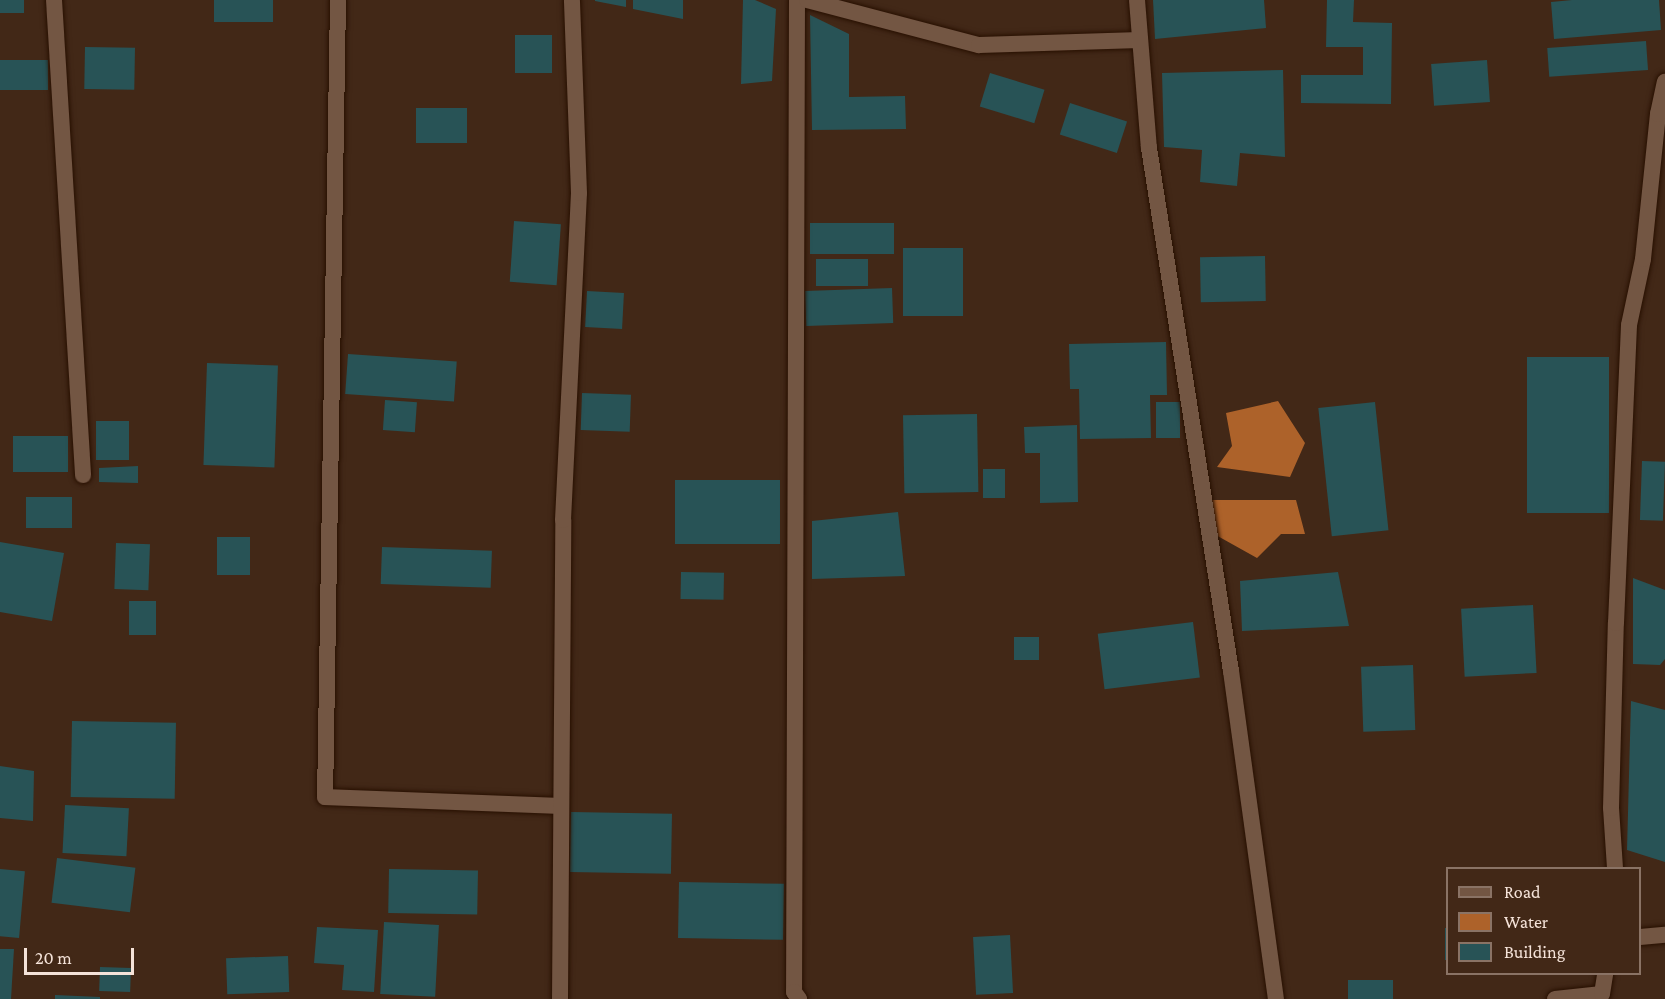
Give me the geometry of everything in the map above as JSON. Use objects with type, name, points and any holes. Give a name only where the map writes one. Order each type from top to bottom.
[{"type":"street","points":[[54,0],[83,475]]},
{"type":"street","points":[[338,0],[325,797],[560,806]]},
{"type":"street","points":[[560,999],[563,520],[579,193],[572,0]]},
{"type":"street","points":[[796,0],[794,992],[799,999]]},
{"type":"street","points":[[807,0],[979,45],[1140,40]]},
{"type":"street","points":[[1137,0],[1154,183],[1231,671],[1276,999]]},
{"type":"street","points":[[1615,867],[1611,808],[1614,681],[1629,325],[1643,259],[1658,114],[1665,82]]},
{"type":"street","points":[[1641,937],[1665,935]]},
{"type":"street","points":[[1556,999],[1602,994],[1605,975]]},
{"type":"water","points":[[1278,401],[1305,443],[1290,477],[1217,467],[1232,446],[1226,413]]},
{"type":"water","points":[[1211,500],[1296,500],[1305,534],[1281,534],[1257,558],[1214,534]]},
{"type":"building","points":[[0,0],[24,0],[24,13],[0,13]]},
{"type":"building","points":[[214,0],[273,0],[273,22],[214,22]]},
{"type":"building","points":[[626,0],[626,7],[595,1]]},
{"type":"building","points":[[633,0],[683,0],[683,19],[633,9]]},
{"type":"building","points":[[743,0],[755,0],[776,9],[772,81],[741,84]]},
{"type":"building","points":[[1153,0],[1264,0],[1266,28],[1155,39]]},
{"type":"building","points":[[1327,0],[1354,0],[1353,22],[1392,23],[1391,104],[1301,103],[1301,75],[1363,75],[1363,47],[1326,47]]},
{"type":"building","points":[[1659,0],[1661,30],[1554,39],[1551,2]]},
{"type":"building","points":[[810,15],[849,34],[849,97],[905,96],[906,129],[812,130]]},
{"type":"building","points":[[515,35],[552,35],[552,73],[515,73]]},
{"type":"building","points":[[1646,41],[1648,70],[1549,77],[1547,48]]},
{"type":"building","points":[[85,47],[135,48],[134,90],[84,89]]},
{"type":"building","points":[[0,60],[48,60],[48,90],[0,90]]},
{"type":"building","points":[[1487,60],[1490,102],[1434,106],[1431,64]]},
{"type":"building","points":[[1283,70],[1285,157],[1240,153],[1237,186],[1200,182],[1202,150],[1164,147],[1162,73]]},
{"type":"building","points":[[990,73],[1045,90],[1034,123],[980,106]]},
{"type":"building","points":[[1070,103],[1127,122],[1117,153],[1060,134]]},
{"type":"building","points":[[416,108],[467,108],[467,143],[416,143]]},
{"type":"building","points":[[514,221],[561,224],[557,285],[510,282]]},
{"type":"building","points":[[810,223],[894,223],[894,254],[810,254]]},
{"type":"building","points":[[903,248],[963,248],[963,316],[903,316]]},
{"type":"building","points":[[1265,256],[1266,301],[1201,302],[1200,257]]},
{"type":"building","points":[[816,259],[868,259],[868,286],[816,286]]},
{"type":"building","points":[[892,288],[893,323],[806,326],[805,291]]},
{"type":"building","points":[[587,291],[624,293],[622,329],[585,327]]},
{"type":"building","points":[[1166,342],[1167,395],[1150,395],[1151,438],[1080,439],[1079,389],[1070,389],[1069,344]]},
{"type":"building","points":[[348,354],[457,362],[454,402],[345,394]]},
{"type":"building","points":[[1527,357],[1609,357],[1609,513],[1527,513]]},
{"type":"building","points":[[207,363],[278,365],[274,467],[203,465]]},
{"type":"building","points":[[582,393],[631,395],[630,432],[581,430]]},
{"type":"building","points":[[385,400],[417,402],[415,432],[383,430]]},
{"type":"building","points":[[1156,402],[1180,402],[1180,438],[1156,438]]},
{"type":"building","points":[[1375,402],[1388,530],[1332,536],[1318,408]]},
{"type":"building","points":[[977,414],[978,492],[904,493],[903,415]]},
{"type":"building","points":[[96,421],[129,421],[129,460],[96,460]]},
{"type":"building","points":[[1077,425],[1078,502],[1040,503],[1040,453],[1025,453],[1024,427]]},
{"type":"building","points":[[13,436],[68,436],[68,472],[13,472]]},
{"type":"building","points":[[1642,461],[1665,462],[1663,521],[1640,520]]},
{"type":"building","points":[[138,466],[138,483],[99,482],[99,468]]},
{"type":"building","points":[[983,469],[1005,469],[1005,498],[983,498]]},
{"type":"building","points":[[675,480],[780,480],[780,544],[675,544]]},
{"type":"building","points":[[26,497],[72,497],[72,528],[26,528]]},
{"type":"building","points":[[898,512],[905,576],[812,579],[812,521]]},
{"type":"building","points":[[217,537],[250,537],[250,575],[217,575]]},
{"type":"building","points":[[0,542],[64,553],[52,621],[0,612]]},
{"type":"building","points":[[116,543],[150,544],[148,590],[114,589]]},
{"type":"building","points":[[382,547],[492,551],[491,588],[381,584]]},
{"type":"building","points":[[681,572],[724,573],[724,600],[681,599]]},
{"type":"building","points":[[1338,572],[1349,626],[1242,631],[1240,581]]},
{"type":"building","points":[[1633,578],[1665,590],[1665,659],[1660,665],[1633,664]]},
{"type":"building","points":[[129,601],[156,601],[156,635],[129,635]]},
{"type":"building","points":[[1533,605],[1537,673],[1465,677],[1461,609]]},
{"type":"building","points":[[1193,622],[1200,678],[1105,689],[1098,634]]},
{"type":"building","points":[[1014,637],[1039,637],[1039,660],[1014,660]]},
{"type":"building","points":[[1413,665],[1415,730],[1363,732],[1361,667]]},
{"type":"building","points":[[1631,701],[1665,710],[1665,862],[1627,850]]},
{"type":"building","points":[[72,721],[176,723],[175,799],[71,797]]},
{"type":"building","points":[[0,766],[34,771],[33,821],[0,818]]},
{"type":"building","points":[[65,805],[129,808],[126,856],[62,853]]},
{"type":"building","points":[[571,812],[672,814],[671,874],[570,872]]},
{"type":"building","points":[[57,858],[135,868],[130,912],[52,903]]},
{"type":"building","points":[[0,869],[25,871],[19,938],[0,936]]},
{"type":"building","points":[[389,869],[478,871],[477,915],[388,913]]},
{"type":"building","points":[[679,882],[784,884],[783,940],[678,938]]},
{"type":"building","points":[[384,922],[439,925],[435,997],[380,994]]},
{"type":"building","points":[[317,927],[378,930],[374,992],[342,990],[344,965],[314,963]]},
{"type":"building","points":[[1445,928],[1446,928],[1446,960]]},
{"type":"building","points":[[1010,935],[1013,993],[976,995],[973,937]]},
{"type":"building","points":[[0,949],[14,949],[11,999],[0,999]]},
{"type":"building","points":[[288,956],[289,992],[227,994],[226,958]]},
{"type":"building","points":[[100,967],[131,968],[130,992],[99,991]]},
{"type":"building","points":[[1348,980],[1393,980],[1393,999],[1348,999]]},
{"type":"building","points":[[55,995],[100,997],[100,999],[55,999]]}]
